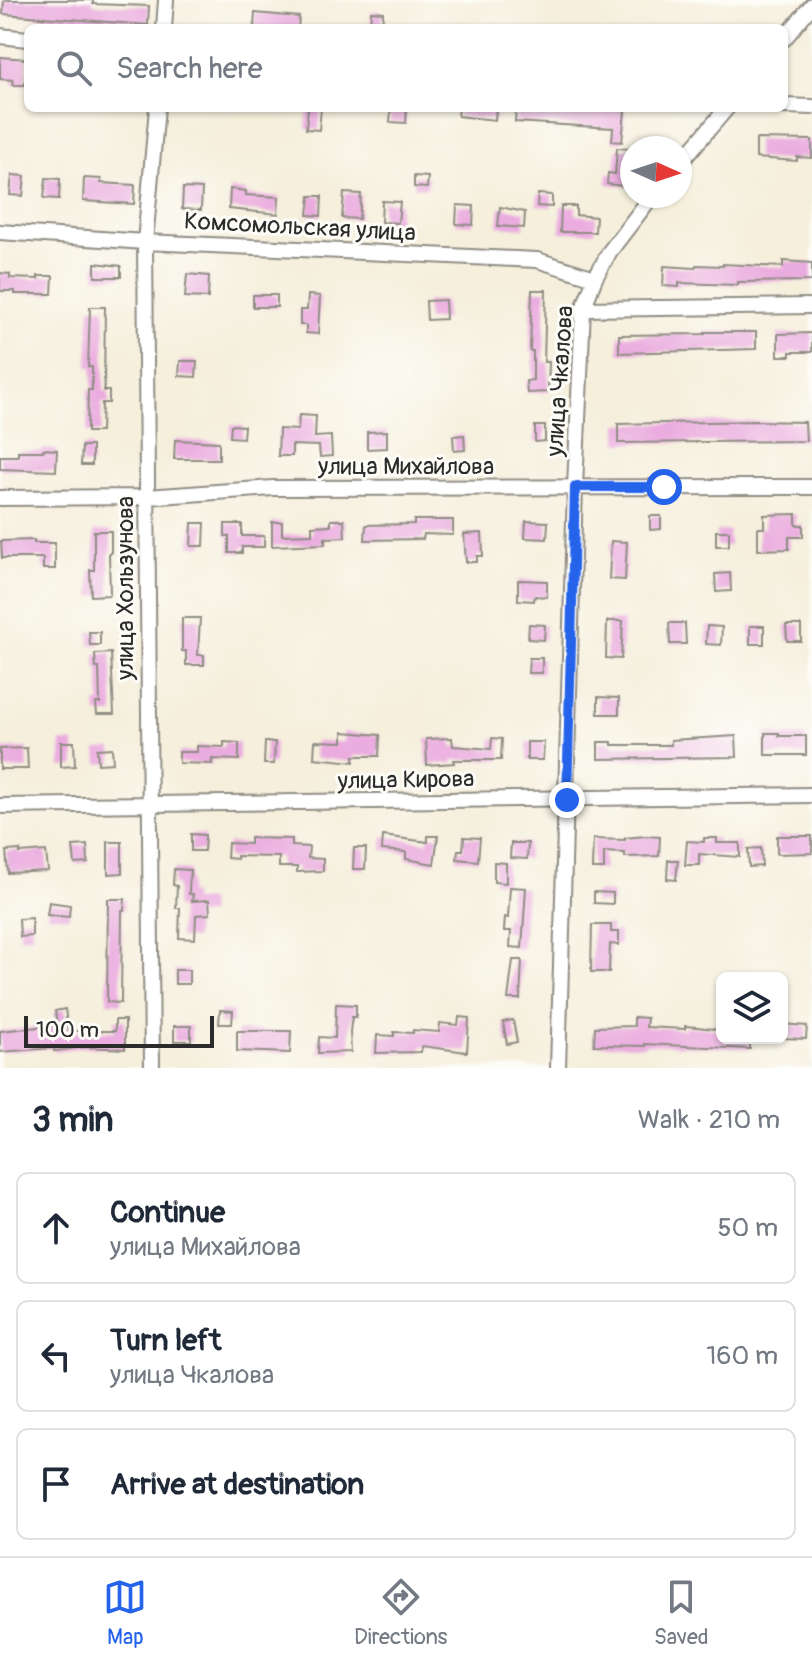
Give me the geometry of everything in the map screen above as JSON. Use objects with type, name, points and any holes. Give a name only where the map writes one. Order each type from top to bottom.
[{"type":"street","points":[[164,24],[166,0]]},
{"type":"street","points":[[788,34],[812,5]]},
{"type":"street","points":[[0,36],[24,39]]},
{"type":"street","points":[[788,106],[812,107]]},
{"type":"street","name":"улица Хользунова","points":[[152,1068],[145,242],[157,112]]},
{"type":"street","points":[[692,149],[724,112]]},
{"type":"street","name":"улица Чкалова","points":[[558,1068],[583,309],[610,251],[643,208]]},
{"type":"street","name":"Комсомольская улица","points":[[0,232],[145,242],[537,260],[595,278]]},
{"type":"street","points":[[583,309],[812,306]]},
{"type":"street","name":"улица Михайлова","points":[[0,498],[147,497],[273,488],[812,487]]},
{"type":"street","name":"улица Кирова","points":[[0,806],[812,795]]},
{"type":"building","points":[[4,0],[93,0],[93,4],[149,6],[148,24],[3,14]]},
{"type":"building","points":[[371,11],[383,12],[382,24],[370,24]]},
{"type":"building","points":[[255,13],[299,17],[298,24],[254,24]]},
{"type":"building","points":[[0,57],[24,59],[24,85],[12,85],[13,80],[0,79]]},
{"type":"building","points":[[308,112],[321,112],[319,130],[306,129]]},
{"type":"building","points":[[391,112],[407,112],[406,123],[390,122]]},
{"type":"building","points":[[458,112],[496,112],[495,120],[458,116]]},
{"type":"building","points":[[516,112],[625,112],[620,142],[612,141],[613,128],[515,122]]},
{"type":"building","points":[[756,139],[812,140],[812,158],[797,157],[797,161],[756,158]]},
{"type":"building","points":[[617,148],[620,148],[620,186],[607,184],[608,173],[615,174]]},
{"type":"building","points":[[12,175],[25,176],[23,196],[10,195]]},
{"type":"building","points":[[414,176],[428,177],[427,188],[414,187]]},
{"type":"building","points":[[46,178],[60,179],[59,199],[44,198]]},
{"type":"building","points":[[84,178],[101,179],[101,183],[135,185],[134,204],[83,201]]},
{"type":"building","points":[[183,188],[202,189],[201,210],[182,209]]},
{"type":"building","points":[[230,189],[246,191],[246,195],[279,197],[278,214],[229,209]]},
{"type":"building","points":[[344,193],[361,194],[359,219],[342,218]]},
{"type":"building","points":[[538,194],[552,195],[552,207],[537,206]]},
{"type":"building","points":[[310,196],[322,196],[321,216],[308,215]]},
{"type":"building","points":[[382,201],[400,202],[398,223],[381,222]]},
{"type":"building","points":[[457,205],[474,206],[473,225],[456,224]]},
{"type":"building","points":[[561,206],[576,206],[576,215],[596,217],[595,232],[560,232]]},
{"type":"building","points":[[500,207],[525,212],[524,228],[498,226]]},
{"type":"building","points":[[783,261],[812,263],[812,281],[738,282],[738,285],[679,283],[679,287],[663,286],[664,266],[695,268],[696,265],[723,264],[783,267]]},
{"type":"building","points":[[95,263],[121,266],[121,277],[95,277]]},
{"type":"building","points":[[0,273],[10,274],[10,278],[53,276],[52,294],[0,291]]},
{"type":"building","points":[[187,274],[209,276],[208,298],[185,297]]},
{"type":"building","points":[[532,290],[546,290],[544,362],[549,362],[548,392],[527,393],[526,381],[533,380],[533,351],[530,351]]},
{"type":"building","points":[[253,295],[277,295],[277,307],[253,307]]},
{"type":"building","points":[[308,295],[320,296],[318,334],[306,333],[306,325],[300,325],[300,310],[307,310]]},
{"type":"building","points":[[445,300],[446,319],[427,320],[426,301]]},
{"type":"building","points":[[90,307],[105,307],[104,391],[109,391],[109,403],[102,403],[101,432],[87,432],[88,390],[92,390],[92,367],[88,367]]},
{"type":"building","points":[[756,332],[756,349],[619,353],[619,335]]},
{"type":"building","points":[[812,333],[812,352],[790,352],[790,356],[778,356],[778,334]]},
{"type":"building","points":[[180,361],[197,361],[196,377],[179,376]]},
{"type":"building","points":[[299,415],[316,416],[315,437],[331,436],[332,456],[320,457],[319,446],[292,445],[292,456],[278,456],[279,429],[298,430]]},
{"type":"building","points":[[805,422],[806,441],[618,443],[618,424]]},
{"type":"building","points":[[231,425],[244,426],[243,438],[230,437]]},
{"type":"building","points":[[535,426],[545,426],[545,441],[535,442]]},
{"type":"building","points":[[387,431],[387,448],[367,449],[367,432]]},
{"type":"building","points":[[464,435],[465,450],[454,451],[453,436]]},
{"type":"building","points":[[175,440],[219,442],[219,459],[174,459]]},
{"type":"building","points":[[82,446],[92,446],[92,465],[81,465]]},
{"type":"building","points":[[57,450],[56,471],[0,469],[0,456],[18,456],[18,451]]},
{"type":"building","points":[[796,514],[796,525],[803,525],[803,537],[789,537],[789,549],[758,550],[758,528],[764,528],[764,515]]},
{"type":"building","points":[[650,516],[661,516],[661,529],[650,530]]},
{"type":"building","points":[[331,520],[344,520],[345,537],[325,538],[325,544],[272,546],[272,522],[282,522],[282,535],[312,534],[312,526],[331,525]]},
{"type":"building","points":[[414,520],[453,520],[453,535],[424,534],[423,539],[365,540],[366,525],[414,524]]},
{"type":"building","points":[[526,521],[548,522],[547,539],[525,538]]},
{"type":"building","points":[[192,523],[205,523],[204,546],[191,546]]},
{"type":"building","points":[[225,524],[242,524],[242,536],[264,536],[264,547],[242,547],[242,553],[229,553]]},
{"type":"building","points":[[94,531],[111,531],[110,595],[91,596]]},
{"type":"building","points":[[716,531],[729,531],[729,546],[716,546]]},
{"type":"building","points":[[482,533],[483,556],[477,556],[477,562],[466,562],[464,534]]},
{"type":"building","points":[[34,540],[34,543],[55,543],[55,569],[43,569],[43,558],[2,558],[1,541]]},
{"type":"building","points":[[611,541],[627,542],[625,580],[609,579]]},
{"type":"building","points":[[730,573],[731,591],[716,592],[715,574]]},
{"type":"building","points":[[518,580],[547,581],[547,597],[535,596],[534,601],[518,600]]},
{"type":"building","points":[[182,618],[200,618],[198,655],[204,655],[204,665],[186,665],[186,651],[182,651]]},
{"type":"building","points":[[607,621],[623,621],[621,659],[606,658]]},
{"type":"building","points":[[669,623],[685,623],[686,644],[670,644]]},
{"type":"building","points":[[529,624],[545,625],[544,640],[528,639]]},
{"type":"building","points":[[786,625],[801,625],[801,641],[787,641]]},
{"type":"building","points":[[707,626],[722,627],[721,645],[706,644]]},
{"type":"building","points":[[750,626],[764,626],[764,644],[750,644]]},
{"type":"building","points":[[89,632],[100,632],[100,645],[90,645]]},
{"type":"building","points":[[111,653],[114,714],[97,714],[96,703],[100,703],[99,668],[96,668],[95,654]]},
{"type":"building","points":[[529,658],[542,658],[542,673],[528,673]]},
{"type":"building","points":[[598,697],[619,698],[619,714],[598,714]]},
{"type":"building","points":[[343,732],[380,735],[379,756],[354,756],[354,762],[314,758],[315,741],[343,742]]},
{"type":"building","points":[[765,733],[806,736],[806,755],[765,755]]},
{"type":"building","points":[[736,736],[737,757],[598,759],[598,742],[612,742],[612,745],[671,745],[671,740]]},
{"type":"building","points":[[452,738],[453,746],[491,749],[492,738],[502,739],[501,760],[453,760],[454,763],[427,765],[426,739]]},
{"type":"building","points":[[61,742],[74,742],[75,766],[61,767]]},
{"type":"building","points":[[224,742],[239,743],[239,760],[212,759],[212,764],[179,763],[179,752],[197,752],[197,746],[224,747]]},
{"type":"building","points":[[265,742],[275,742],[274,764],[264,764]]},
{"type":"building","points":[[527,742],[544,742],[543,760],[527,760]]},
{"type":"building","points":[[27,748],[28,769],[0,769],[0,749]]},
{"type":"building","points":[[112,748],[113,763],[98,764],[97,749]]},
{"type":"building","points":[[191,834],[205,835],[204,851],[191,851]]},
{"type":"building","points":[[383,836],[428,842],[428,836],[438,836],[434,864],[406,859],[406,852],[382,850]]},
{"type":"building","points":[[777,836],[812,836],[812,853],[777,854]]},
{"type":"building","points":[[464,837],[480,838],[478,861],[457,859],[458,850],[463,850]]},
{"type":"building","points":[[660,837],[659,856],[625,857],[625,853],[604,852],[604,869],[592,869],[593,839],[625,840]]},
{"type":"building","points":[[250,838],[292,839],[292,846],[309,847],[308,858],[323,859],[323,871],[297,872],[297,867],[279,867],[279,857],[227,858],[228,843],[250,844]]},
{"type":"building","points":[[704,838],[717,838],[717,843],[740,843],[740,857],[699,854],[699,865],[685,865],[687,841],[704,842]]},
{"type":"building","points":[[108,842],[122,842],[122,873],[108,874]]},
{"type":"building","points":[[511,843],[528,843],[527,859],[510,858]]},
{"type":"building","points":[[87,845],[88,863],[75,864],[73,846]]},
{"type":"building","points":[[354,848],[366,848],[365,869],[353,869]]},
{"type":"building","points":[[761,848],[762,866],[749,867],[748,849]]},
{"type":"building","points":[[20,850],[20,853],[46,851],[48,871],[8,873],[6,851]]},
{"type":"building","points":[[668,860],[678,860],[676,880],[667,879]]},
{"type":"building","points":[[494,862],[506,863],[506,883],[494,882]]},
{"type":"building","points":[[174,869],[190,870],[189,894],[193,894],[192,901],[209,900],[210,914],[196,915],[195,939],[179,938],[180,908],[176,908]]},
{"type":"building","points":[[510,887],[526,888],[522,948],[510,947],[511,931],[504,931]]},
{"type":"building","points":[[594,892],[613,893],[613,904],[594,903]]},
{"type":"building","points":[[108,899],[125,899],[122,910],[121,1003],[107,1002]]},
{"type":"building","points":[[49,902],[70,905],[69,917],[47,915]]},
{"type":"building","points":[[32,918],[32,936],[20,937],[19,919]]},
{"type":"building","points":[[592,925],[611,925],[611,932],[619,932],[619,945],[610,944],[609,972],[591,972]]},
{"type":"building","points":[[513,960],[522,960],[520,999],[508,999]]},
{"type":"building","points":[[175,970],[189,970],[189,984],[175,984]]},
{"type":"building","points":[[336,1004],[356,1005],[356,1017],[352,1017],[350,1031],[351,1052],[318,1053],[319,1037],[335,1038]]},
{"type":"building","points":[[65,1009],[68,1031],[115,1031],[115,1020],[125,1020],[125,1049],[85,1047],[0,1052],[0,1031],[57,1025],[55,1011]]},
{"type":"building","points":[[220,1010],[233,1011],[232,1024],[219,1024]]},
{"type":"building","points":[[459,1017],[469,1018],[467,1052],[422,1046],[421,1052],[376,1053],[377,1035],[394,1036],[394,1032],[413,1033],[413,1030],[439,1032],[440,1023],[458,1025]]},
{"type":"building","points":[[634,1017],[647,1018],[646,1027],[716,1029],[716,1044],[750,1044],[750,1049],[594,1045],[595,1027],[634,1026]]},
{"type":"building","points":[[513,1020],[517,1042],[507,1044],[503,1022]]},
{"type":"building","points":[[788,1024],[807,1026],[806,1039],[788,1038]]},
{"type":"building","points":[[174,1026],[191,1026],[191,1041],[174,1041]]},
{"type":"building","points":[[237,1031],[291,1031],[290,1053],[237,1051]]},
{"type":"route","points":[[567,800],[575,487],[664,487]]}]
